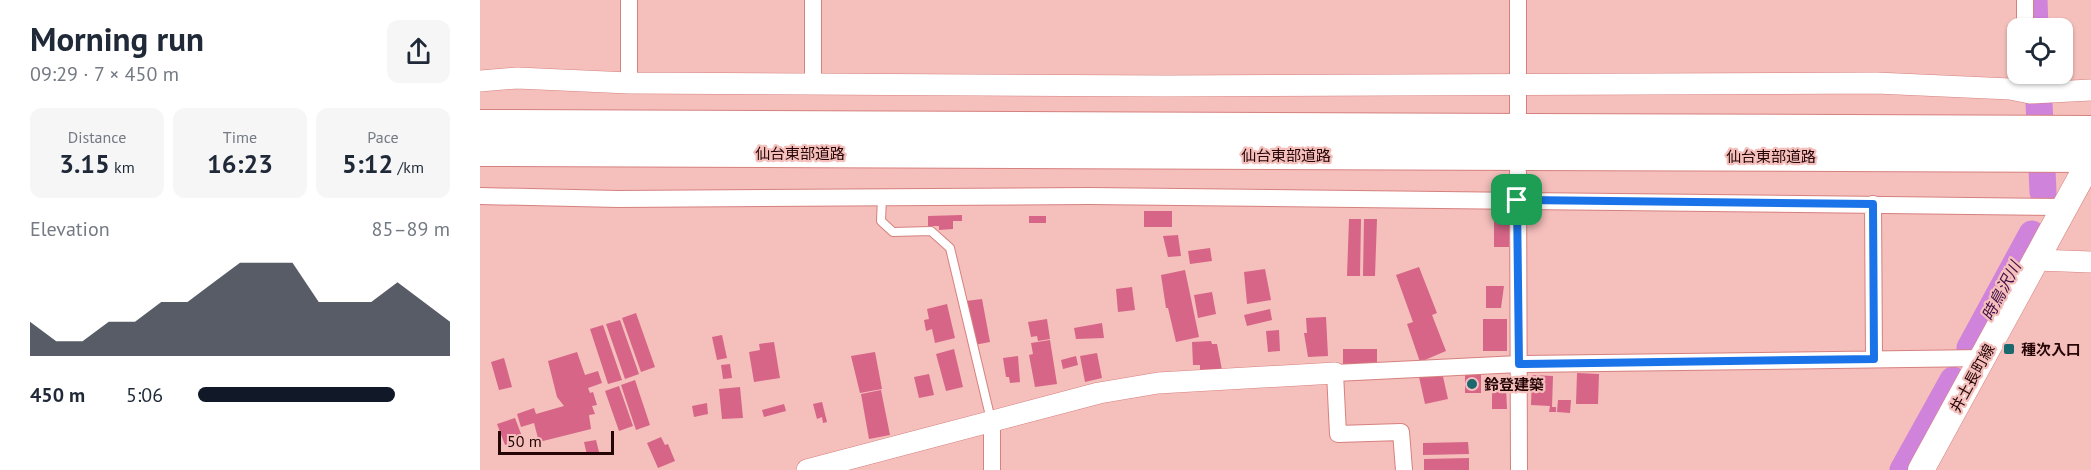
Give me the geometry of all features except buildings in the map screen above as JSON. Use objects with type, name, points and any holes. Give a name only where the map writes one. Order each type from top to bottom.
[{"type":"highway","name":"仙台東部道路","points":[[480,125],[2032,143],[2091,158]]},
{"type":"highway","name":"仙台東部道路","points":[[480,151],[2032,143],[2091,131]]},
{"type":"main road","name":"井土長町線","points":[[1921,470],[2091,158]]},
{"type":"street","points":[[629,0],[629,83]]},
{"type":"street","points":[[813,0],[813,84]]},
{"type":"street","points":[[1518,0],[1518,113]]},
{"type":"street","points":[[2025,0],[2025,18]]},
{"type":"street","points":[[480,81],[517,78],[629,83],[813,84],[2007,82]]},
{"type":"street","points":[[2041,84],[2091,90]]},
{"type":"street","points":[[1518,172],[1519,470]]},
{"type":"street","points":[[480,196],[618,199],[882,196],[1517,200],[2065,207]]},
{"type":"street","points":[[1873,204],[1874,359]]},
{"type":"street","points":[[2037,260],[2091,262]]},
{"type":"street","points":[[810,470],[1099,393],[1158,383],[1519,364],[1984,358]]},
{"type":"street","points":[[1335,373],[1338,434],[1401,432],[1404,470]]},
{"type":"street","points":[[992,421],[992,470]]},
{"type":"lane","points":[[882,196],[881,221],[893,232],[931,231],[950,248],[992,421]]},
{"type":"waterway","name":"時鳥沢川","points":[[2034,0],[2035,18]]},
{"type":"waterway","name":"時鳥沢川","points":[[2039,103],[2043,192]]},
{"type":"waterway","name":"時鳥沢川","points":[[1970,348],[2032,234]]},
{"type":"waterway","name":"時鳥沢川","points":[[1903,470],[1953,380]]},
{"type":"place","name":"種次入口","points":[[2009,349]]},
{"type":"place","name":"鈴登建築","points":[[1472,384]]},
{"type":"route","points":[[1517,200],[1873,204],[1874,359],[1519,364],[1517,200]]}]
